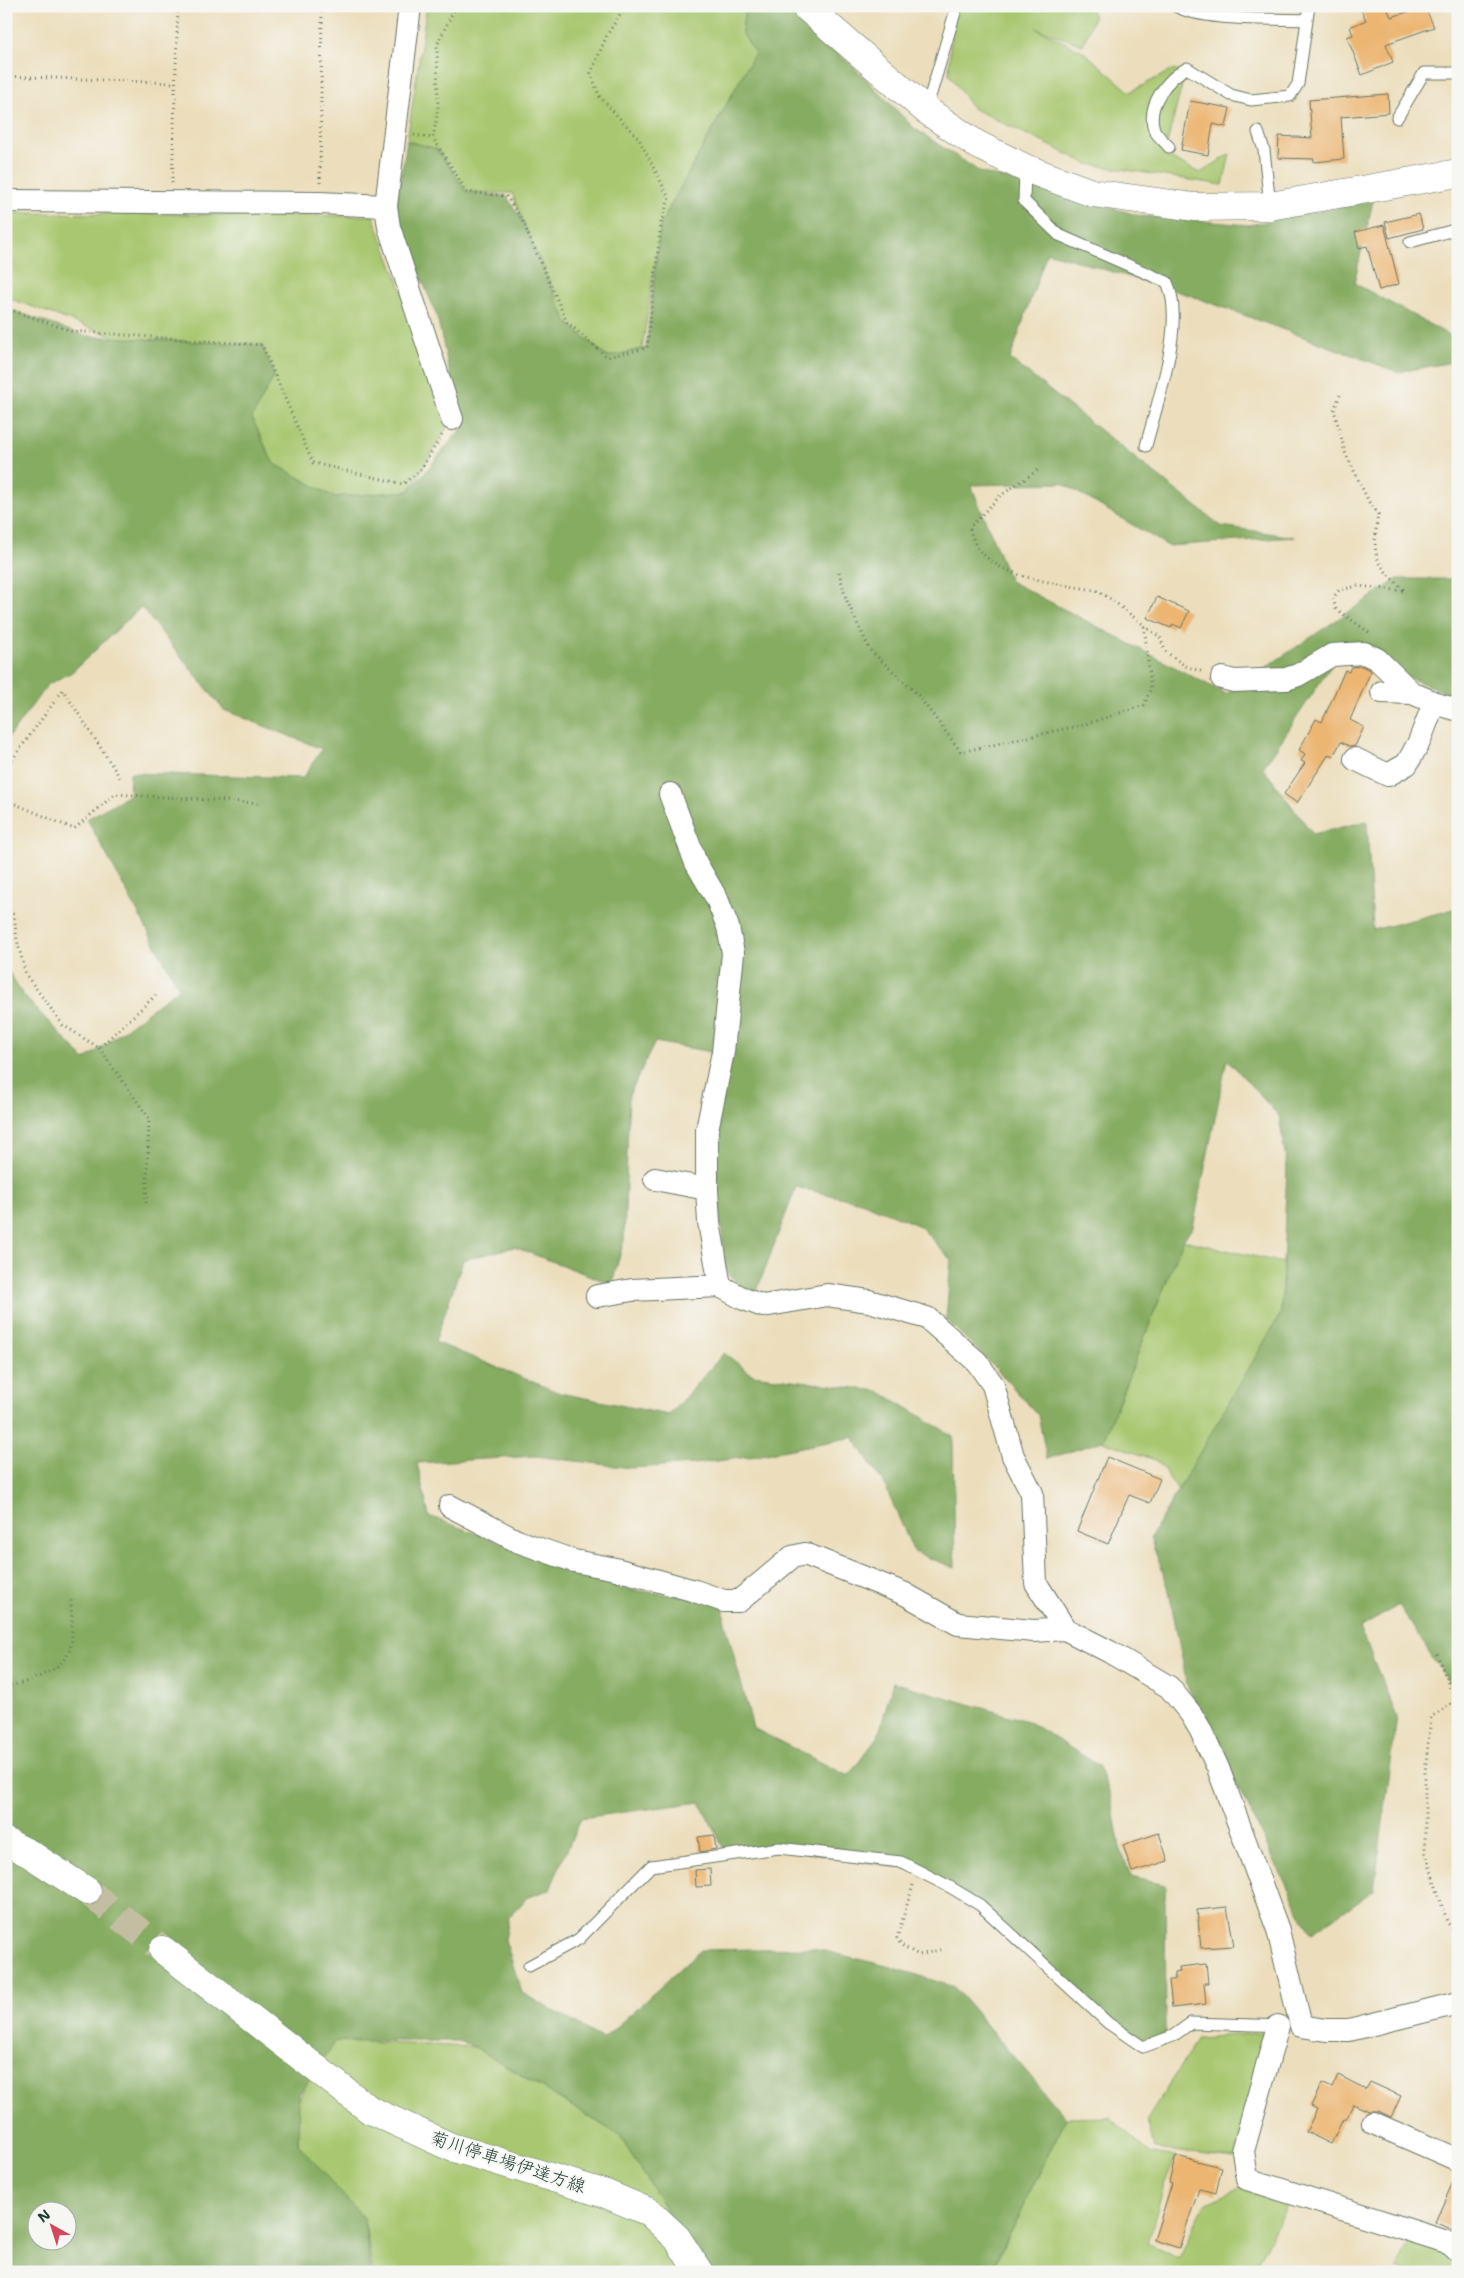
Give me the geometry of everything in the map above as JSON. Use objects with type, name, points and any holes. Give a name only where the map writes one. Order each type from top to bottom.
[{"type":"main road","points":[[805,6],[926,110],[976,144],[1025,168],[1092,193],[1194,207],[1270,206],[1458,173]]},
{"type":"main road","points":[[6,1842],[30,1854],[87,1891]]},
{"type":"main road","name":"菊川停車場伊達方線","points":[[163,1950],[370,2110],[451,2147],[606,2194],[649,2212],[677,2238],[700,2272]]},
{"type":"street","points":[[410,6],[386,206],[389,227],[452,419]]},
{"type":"street","points":[[6,201],[319,203],[386,206]]},
{"type":"street","points":[[1222,678],[1234,681],[1286,679],[1298,675],[1332,655],[1364,654],[1377,659],[1412,693],[1434,703],[1458,710]]},
{"type":"street","points":[[1382,692],[1412,693]]},
{"type":"street","points":[[1356,759],[1388,775],[1407,764],[1419,742],[1434,703]]},
{"type":"street","points":[[670,794],[696,863],[717,899],[728,927],[733,953],[723,1052],[708,1130],[707,1189],[709,1222],[720,1286]]},
{"type":"street","points":[[655,1179],[707,1189]]},
{"type":"street","points":[[597,1296],[632,1290],[720,1286],[762,1306],[827,1295],[869,1302],[927,1318],[977,1362],[993,1384],[1012,1456],[1032,1493],[1036,1583],[1065,1629],[1110,1652],[1169,1687],[1191,1714],[1200,1729],[1218,1768],[1278,1930],[1301,2026],[1326,2030],[1349,2030],[1458,2003]]},
{"type":"street","points":[[450,1506],[516,1541],[574,1561],[616,1569],[669,1583],[724,1601],[739,1601],[792,1557],[805,1554],[905,1594],[958,1624],[1034,1631],[1065,1629]]},
{"type":"street","points":[[1278,2026],[1243,2151],[1246,2179],[1447,2242],[1458,2252]]},
{"type":"street","points":[[1373,2124],[1458,2160]]},
{"type":"lane","points":[[926,110],[957,6]]},
{"type":"lane","points":[[1175,6],[1186,12],[1306,20]]},
{"type":"lane","points":[[1170,147],[1154,130],[1153,114],[1163,88],[1174,75],[1187,68],[1231,94],[1251,100],[1290,96],[1298,84],[1309,6]]},
{"type":"lane","points":[[1397,118],[1424,73],[1458,73]]},
{"type":"lane","points":[[1258,132],[1264,150],[1270,206]]},
{"type":"lane","points":[[1025,168],[1024,201],[1059,235],[1167,282],[1173,294],[1174,333],[1146,446]]},
{"type":"lane","points":[[1410,242],[1458,228]]},
{"type":"lane","points":[[529,1966],[579,1938],[650,1866],[779,1848],[900,1862],[918,1871],[980,1905],[1108,2023],[1144,2047],[1173,2036],[1192,2023],[1301,2026]]},
{"type":"path","points":[[172,203],[174,83],[178,6]]},
{"type":"path","points":[[319,203],[322,6]]},
{"type":"path","points":[[456,6],[437,45],[438,109],[434,138],[467,192],[506,196],[520,218],[567,322],[608,357],[647,348],[660,223],[670,198],[639,139],[599,96],[591,72],[607,35],[625,6]]},
{"type":"path","points":[[6,76],[174,83]]},
{"type":"path","points":[[6,306],[8,309],[71,331],[262,345],[313,463],[403,484],[421,469],[452,419]]},
{"type":"path","points":[[1340,395],[1334,410],[1345,452],[1369,502],[1378,514],[1375,556],[1382,570],[1405,591],[1358,586],[1339,590],[1333,598],[1336,609],[1372,634]]},
{"type":"path","points":[[1038,470],[1000,496],[970,527],[972,540],[980,552],[998,566],[1019,575],[1098,592],[1160,637],[1165,651],[1185,666],[1222,678]]},
{"type":"path","points":[[839,572],[846,599],[870,650],[918,694],[961,752],[1086,724],[1144,705],[1151,688],[1144,625]]},
{"type":"path","points":[[6,768],[63,690],[121,779]]},
{"type":"path","points":[[6,800],[74,829],[115,794],[261,803]]},
{"type":"path","points":[[6,906],[14,915],[17,940],[26,975],[63,1026],[99,1048],[149,1118],[146,1205]]},
{"type":"path","points":[[99,1048],[157,994]]},
{"type":"path","points":[[6,1687],[24,1683],[63,1663],[71,1647],[71,1599]]},
{"type":"path","points":[[1437,1654],[1455,1701],[1431,1717],[1425,1772],[1425,1851],[1447,1922],[1458,1935]]},
{"type":"path","points":[[918,1871],[896,1938],[901,1945],[918,1955],[943,1948]]},
{"type":"green space","points":[[427,6],[745,6],[742,33],[755,53],[661,223],[642,349],[607,357],[567,322],[546,279],[512,193],[467,192],[437,149],[407,141]]},
{"type":"green space","points":[[745,6],[787,6],[863,76],[914,128],[980,172],[1141,216],[1249,225],[1373,201],[1354,283],[1458,340],[1458,361],[1398,372],[1192,296],[1047,252],[1010,359],[1221,526],[1295,537],[1168,546],[1062,483],[971,485],[1010,581],[1226,694],[1398,579],[1458,579],[1458,697],[1341,651],[1263,768],[1313,834],[1367,821],[1373,930],[1458,908],[1458,1697],[1399,1605],[1360,1628],[1397,1717],[1374,1890],[1311,1934],[1187,1685],[1168,1586],[1150,1538],[1281,1313],[1287,1165],[1279,1116],[1227,1059],[1193,1227],[1183,1240],[1103,1441],[1047,1459],[1038,1415],[998,1371],[946,1319],[951,1260],[920,1226],[861,1202],[796,1187],[755,1295],[744,1292],[726,1270],[718,1199],[711,1052],[655,1042],[629,1095],[624,1240],[612,1284],[514,1247],[463,1260],[435,1342],[560,1393],[669,1415],[724,1353],[753,1375],[879,1391],[953,1436],[955,1568],[914,1552],[884,1484],[853,1437],[756,1456],[693,1464],[631,1468],[536,1456],[417,1463],[429,1516],[623,1589],[724,1601],[724,1618],[753,1728],[848,1776],[878,1737],[893,1682],[1027,1721],[1098,1765],[1110,1793],[1120,1847],[1131,1877],[1165,1885],[1166,2034],[1145,2047],[980,1905],[918,1871],[789,1849],[726,1853],[700,1802],[581,1818],[550,1889],[527,1898],[509,1917],[505,1940],[522,1993],[603,2039],[701,1950],[813,1948],[891,1967],[954,1987],[1066,2118],[993,2266],[1118,2272],[706,2272],[619,2135],[475,2047],[459,2041],[336,2041],[299,2094],[298,2144],[364,2219],[371,2272],[6,2272],[6,967],[24,996],[85,1060],[179,988],[87,819],[129,795],[130,773],[303,778],[322,749],[224,710],[141,607],[72,672],[47,685],[6,741],[6,308],[85,336],[262,345],[274,376],[252,418],[273,463],[334,497],[409,491],[462,428],[437,316],[395,213],[407,141],[437,149],[467,192],[506,196],[521,218],[567,322],[607,357],[646,348],[661,223],[755,53],[742,33]]},
{"type":"green space","points":[[952,6],[1090,6],[1094,17],[1083,45],[1036,28],[1084,52],[1130,92],[1174,69],[1185,74],[1164,155],[1200,173],[1230,154],[1223,185],[1088,164],[972,108],[949,74]]},
{"type":"green space","points":[[6,213],[373,216],[452,419],[409,491],[334,497],[273,463],[251,418],[274,376],[262,345],[117,338],[6,297]]},
{"type":"green space","points":[[1183,1240],[1283,1263],[1281,1314],[1178,1491],[1158,1461],[1103,1441]]},
{"type":"green space","points":[[1272,2032],[1235,2158],[1154,2149],[1147,2120],[1198,2038]]},
{"type":"green space","points":[[336,2041],[475,2047],[619,2135],[706,2272],[373,2272],[364,2219],[336,2195],[298,2144],[297,2103],[313,2071]]},
{"type":"green space","points":[[1109,2117],[1151,2154],[1176,2156],[1163,2189],[1148,2243],[1179,2258],[1205,2204],[1244,2186],[1289,2201],[1253,2272],[1118,2272],[993,2267],[1066,2118]]},
{"type":"green space","points":[[1410,2239],[1455,2256],[1458,2259],[1458,2272],[1404,2272],[1397,2269]]},
{"type":"building","points":[[1359,6],[1386,6],[1391,17],[1425,7],[1434,27],[1386,44],[1393,62],[1362,75],[1347,37],[1353,35],[1350,27],[1366,20]]},
{"type":"building","points":[[1388,94],[1389,113],[1341,117],[1344,159],[1314,162],[1314,159],[1278,158],[1279,136],[1312,138],[1309,100]]},
{"type":"building","points":[[1190,101],[1230,108],[1226,127],[1213,124],[1208,155],[1181,150]]},
{"type":"building","points":[[1419,214],[1423,229],[1389,238],[1385,222]]},
{"type":"building","points":[[1384,225],[1399,284],[1379,290],[1367,246],[1359,248],[1355,232]]},
{"type":"building","points":[[1157,597],[1189,611],[1181,628],[1173,624],[1171,628],[1147,618]]},
{"type":"building","points":[[1362,666],[1371,671],[1350,720],[1364,727],[1355,746],[1351,747],[1341,742],[1333,756],[1329,754],[1297,803],[1284,794],[1305,763],[1301,761],[1305,754],[1299,750],[1316,719],[1322,722],[1345,670],[1349,672],[1352,667]]},
{"type":"building","points":[[1107,1457],[1160,1479],[1150,1503],[1129,1495],[1108,1544],[1077,1531]]},
{"type":"building","points":[[1159,1833],[1168,1861],[1132,1872],[1123,1845]]},
{"type":"building","points":[[714,1835],[716,1849],[700,1852],[698,1837]]},
{"type":"building","points":[[710,1869],[711,1886],[696,1887],[695,1870]]},
{"type":"building","points":[[1227,1907],[1234,1946],[1201,1948],[1197,1910]]},
{"type":"building","points":[[1206,1964],[1208,1983],[1204,1983],[1206,2004],[1172,2008],[1169,1980],[1174,1980],[1174,1973],[1180,1972],[1179,1967]]},
{"type":"building","points":[[1338,2075],[1366,2089],[1370,2082],[1401,2096],[1391,2117],[1353,2104],[1346,2120],[1343,2119],[1331,2144],[1306,2132],[1317,2109],[1311,2106],[1322,2083],[1332,2088]]},
{"type":"building","points":[[1176,2156],[1222,2167],[1216,2193],[1199,2189],[1179,2248],[1154,2240],[1172,2183],[1169,2182]]},
{"type":"building","points":[[1458,2173],[1458,2232],[1435,2222]]},
{"type":"tunnel","points":[[87,1891],[163,1950]]}]
